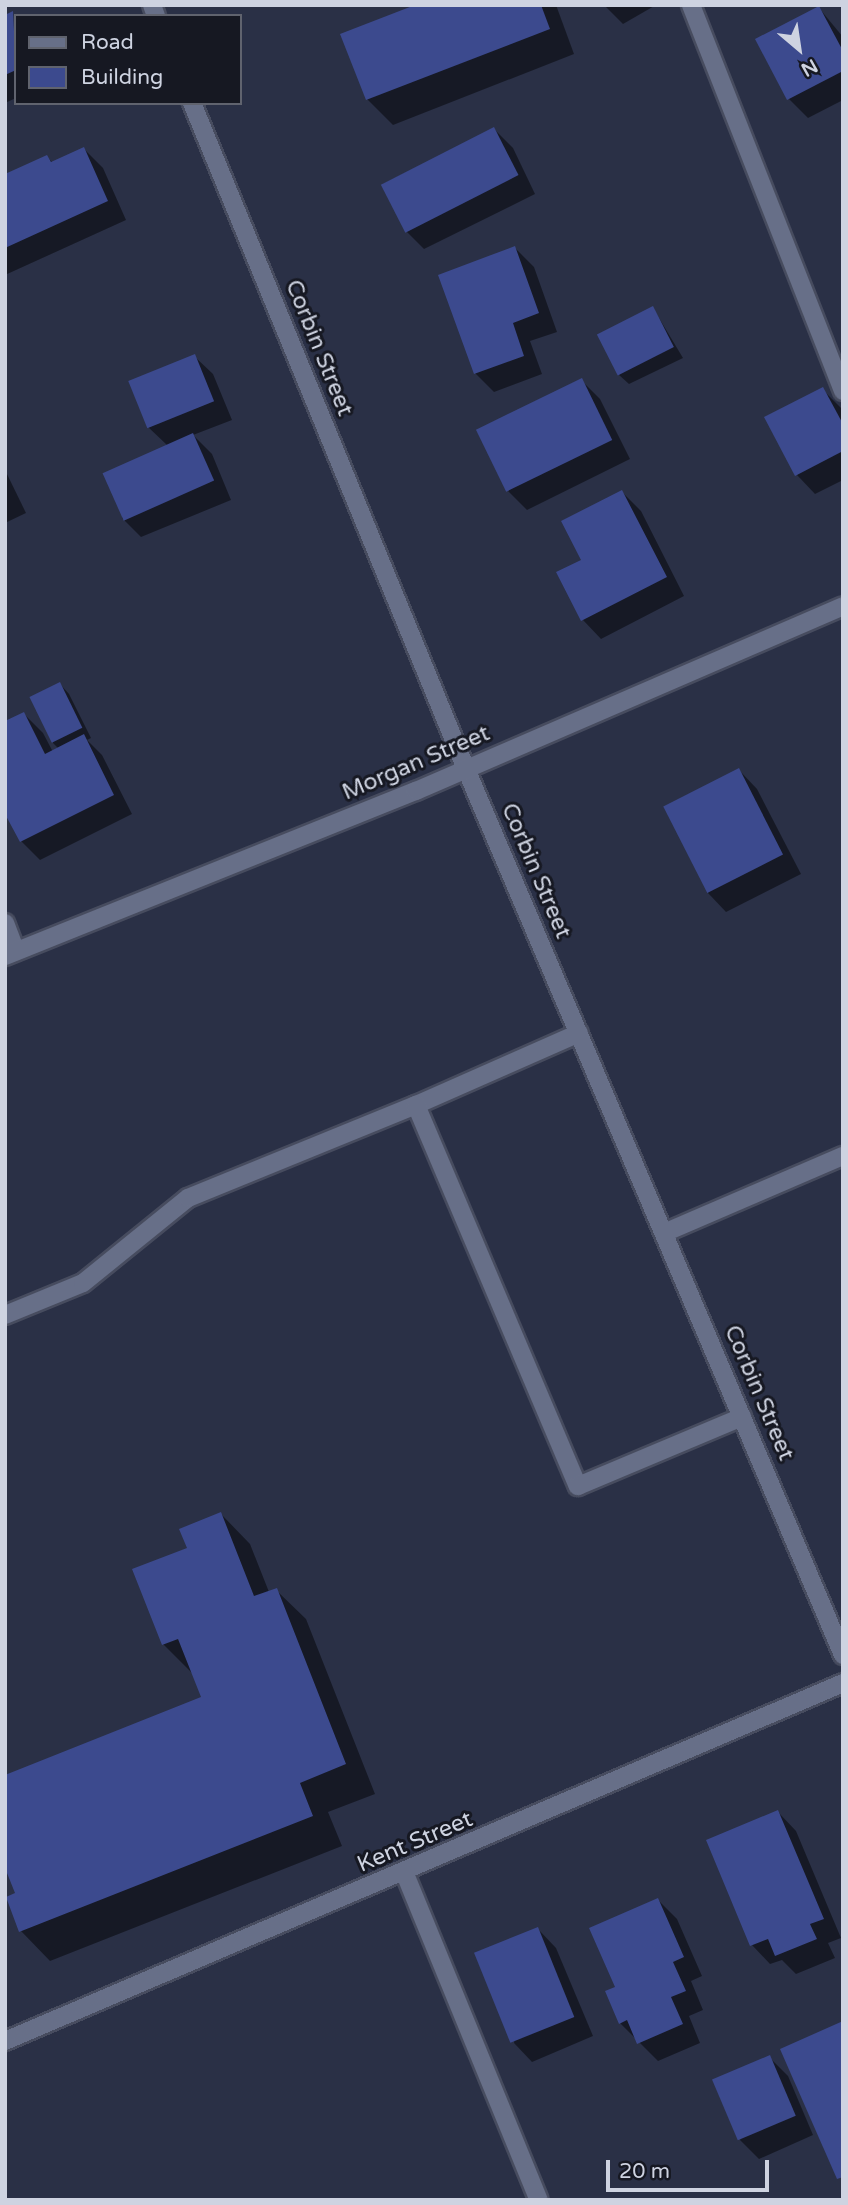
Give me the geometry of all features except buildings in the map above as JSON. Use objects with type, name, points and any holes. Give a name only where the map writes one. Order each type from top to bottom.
[{"type":"street","points":[[691,5],[843,391]]},
{"type":"street","name":"Corbin Street","points":[[193,105],[466,769],[843,1655]]},
{"type":"street","name":"Morgan Street","points":[[11,953],[466,769],[843,606]]},
{"type":"street","points":[[5,922],[11,953]]},
{"type":"street","points":[[5,1315],[83,1283],[188,1198],[416,1105],[579,1033]]},
{"type":"street","points":[[416,1105],[579,1486],[742,1417]]},
{"type":"street","points":[[664,1233],[843,1156]]},
{"type":"street","name":"Kent Street","points":[[5,2041],[405,1874],[843,1684]]},
{"type":"street","points":[[405,1874],[539,2200]]}]
